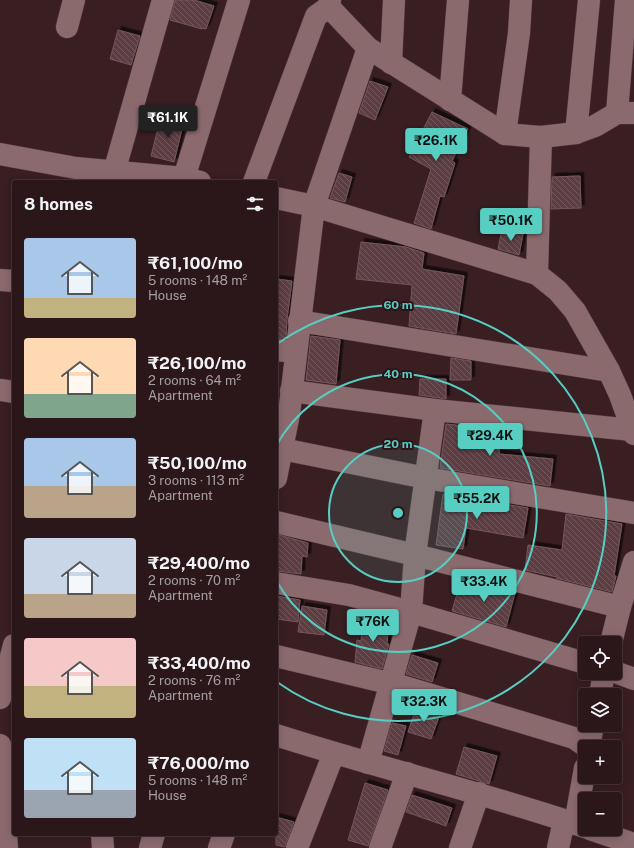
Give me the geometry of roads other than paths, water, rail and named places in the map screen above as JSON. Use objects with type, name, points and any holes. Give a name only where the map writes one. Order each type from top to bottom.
[{"type":"street","points":[[67,27],[74,0]]},
{"type":"street","points":[[114,172],[164,0]]},
{"type":"street","points":[[0,154],[76,175],[114,172],[192,180],[239,0]]},
{"type":"street","points":[[391,63],[394,0]]},
{"type":"street","points":[[450,100],[458,0]]},
{"type":"street","points":[[505,134],[519,33],[521,0]]},
{"type":"street","points":[[576,133],[589,0]]},
{"type":"street","points":[[255,180],[316,16],[330,4],[368,48],[391,63],[505,134],[541,137],[576,133],[626,113],[626,0]]},
{"type":"street","points":[[278,461],[281,436],[291,391],[286,351],[299,321],[314,206],[368,48]]},
{"type":"street","points":[[537,274],[541,137]]},
{"type":"street","points":[[278,198],[314,206],[537,274],[558,291],[575,311],[609,371],[620,395],[633,432],[435,410],[291,391]]},
{"type":"street","points":[[0,280],[12,281]]},
{"type":"street","points":[[299,321],[609,371]]},
{"type":"street","points":[[0,390],[12,392]]},
{"type":"street","points":[[368,763],[411,612],[415,555],[435,410]]},
{"type":"street","points":[[281,436],[426,478],[634,513]]},
{"type":"street","points":[[278,522],[415,555],[620,607]]},
{"type":"street","points":[[613,636],[634,562]]},
{"type":"street","points":[[278,583],[349,595],[578,661]]},
{"type":"street","points":[[0,698],[12,653]]},
{"type":"street","points":[[278,656],[390,683],[574,738],[578,741]]},
{"type":"street","points":[[622,675],[634,679]]},
{"type":"street","points":[[278,735],[334,754],[479,793],[578,825],[558,848]]},
{"type":"street","points":[[7,848],[0,744],[12,742]]},
{"type":"street","points":[[297,848],[334,754]]},
{"type":"street","points":[[380,848],[407,773]]},
{"type":"street","points":[[460,848],[479,793]]},
{"type":"street","points":[[102,836],[103,848]]},
{"type":"street","points":[[150,848],[153,836]]},
{"type":"street","points":[[219,848],[223,836]]},
{"type":"street","points":[[610,836],[634,844]]}]
